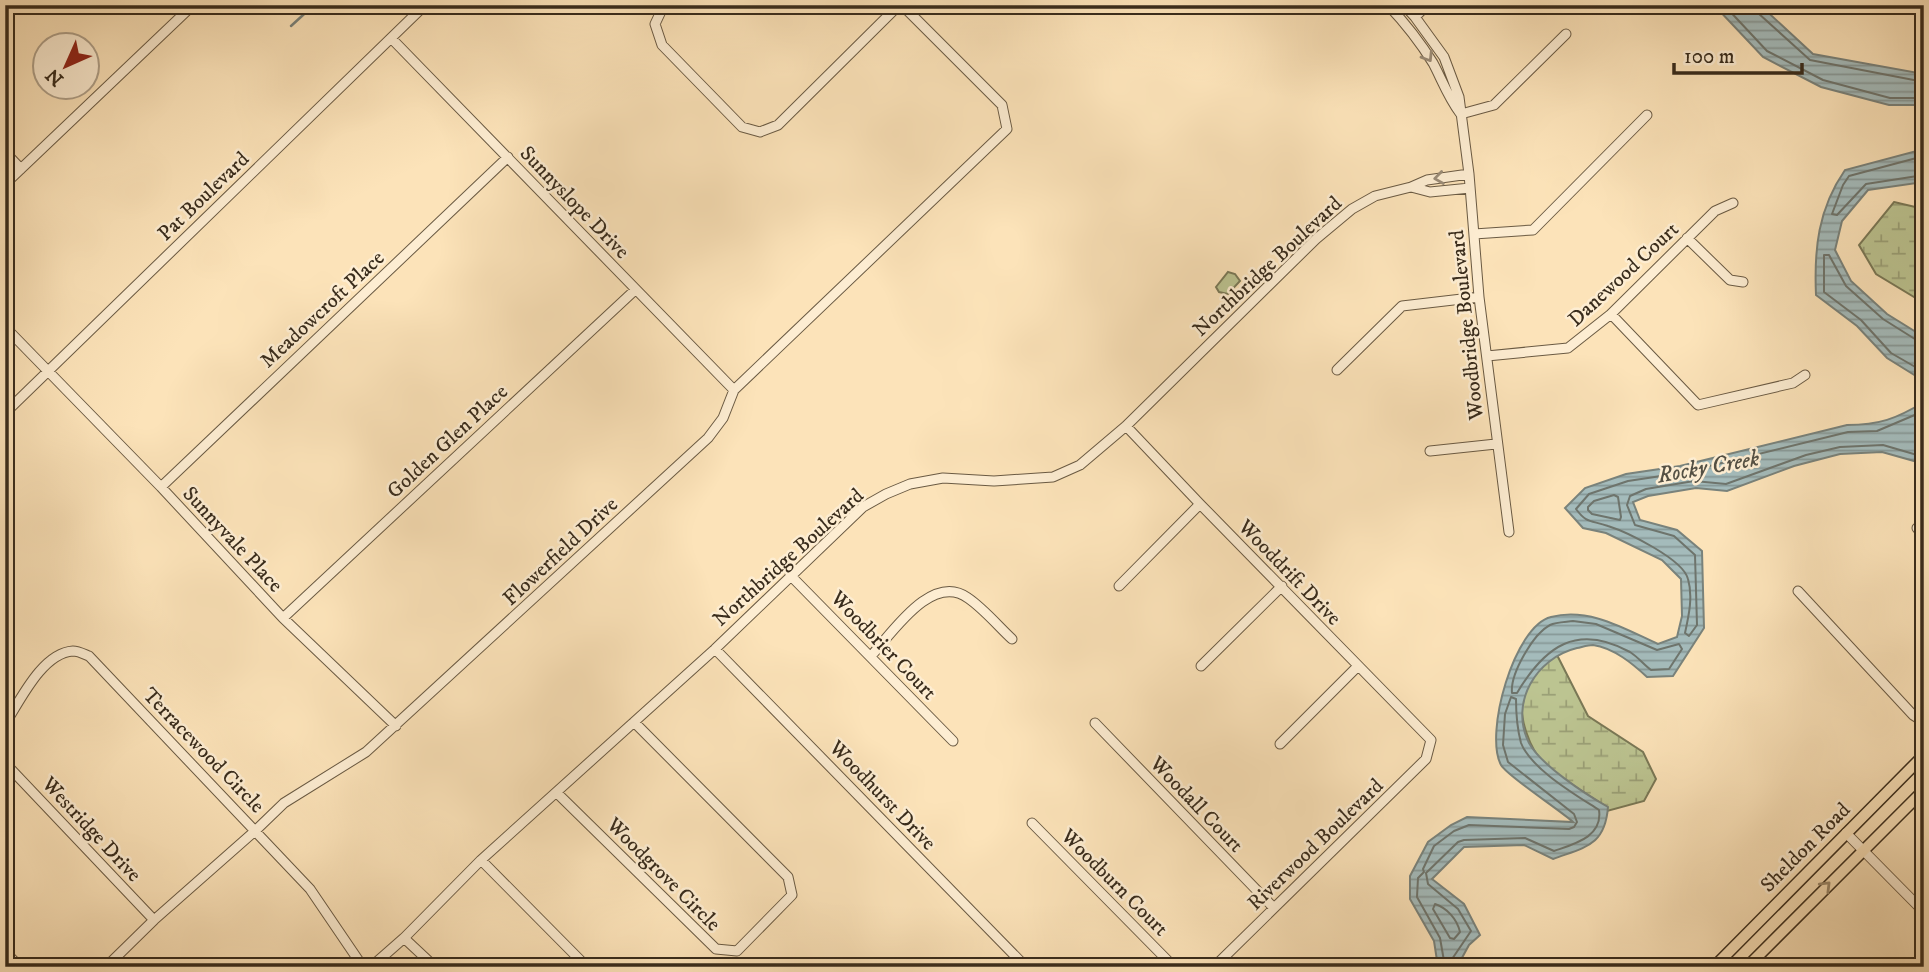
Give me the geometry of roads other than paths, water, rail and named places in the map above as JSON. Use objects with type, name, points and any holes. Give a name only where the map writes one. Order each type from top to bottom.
[{"type":"main road","name":"Sheldon Road","points":[[1714,967],[1924,755]]},
{"type":"main road","name":"Sheldon Road","points":[[1747,967],[1924,790]]},
{"type":"main road","points":[[1761,918],[1778,935]]},
{"type":"street","points":[[5,184],[193,5]]},
{"type":"street","name":"Pat Boulevard","points":[[5,413],[425,5]]},
{"type":"street","points":[[664,5],[654,24],[662,45],[741,127],[760,132],[778,125],[901,5]]},
{"type":"street","name":"Flowerfield Drive","points":[[106,967],[284,803],[366,752],[396,726],[708,438],[723,418],[734,390],[1007,129],[1002,105],[901,5]]},
{"type":"street","name":"Woodbridge Boulevard","points":[[1388,5],[1408,25],[1461,114]]},
{"type":"street","name":"Woodbridge Boulevard","points":[[1404,5],[1444,57],[1454,80],[1461,114],[1479,297],[1509,532]]},
{"type":"street","points":[[1415,17],[1427,5]]},
{"type":"street","points":[[1461,114],[1494,105],[1566,34]]},
{"type":"street","name":"Sunnyslope Drive","points":[[391,38],[734,390]]},
{"type":"street","points":[[1474,234],[1533,230],[1647,115]]},
{"type":"street","points":[[5,152],[21,169]]},
{"type":"street","name":"Meadowcroft Place","points":[[160,487],[508,157]]},
{"type":"street","name":"Northbridge Boulevard","points":[[371,967],[404,938],[481,860],[715,649],[863,507],[910,484],[943,478],[995,481],[1054,477],[1080,465],[1126,426],[1335,222],[1352,209],[1375,196],[1411,187],[1426,180],[1469,174]]},
{"type":"street","name":"Northbridge Boulevard","points":[[1411,187],[1430,192],[1470,188]]},
{"type":"street","name":"Danewood Court","points":[[1488,356],[1568,348],[1611,314],[1715,211],[1733,204]]},
{"type":"street","points":[[1687,238],[1730,281],[1743,282]]},
{"type":"street","name":"Golden Glen Place","points":[[283,618],[635,290]]},
{"type":"street","points":[[1337,370],[1402,306],[1479,297]]},
{"type":"street","points":[[1611,314],[1698,405],[1793,383],[1805,375]]},
{"type":"street","name":"Sunnyvale Place","points":[[5,327],[283,618],[396,726]]},
{"type":"street","name":"Wooddrift Drive","points":[[1126,426],[1431,740]]},
{"type":"street","points":[[1430,451],[1496,444]]},
{"type":"street","points":[[1119,586],[1200,505]]},
{"type":"street","name":"Woodbrier Court","points":[[790,575],[953,741]]},
{"type":"street","points":[[1201,666],[1282,586]]},
{"type":"street","points":[[871,656],[917,605],[936,593],[953,591],[967,597],[1012,639]]},
{"type":"street","points":[[1798,592],[1913,715],[1924,722]]},
{"type":"street","name":"Woodhurst Drive","points":[[715,649],[1026,967]]},
{"type":"street","name":"Terracewood Circle","points":[[5,724],[33,678],[54,657],[74,651],[89,656],[310,889],[363,967]]},
{"type":"street","points":[[1280,744],[1358,666]]},
{"type":"street","name":"Woodgrove Circle","points":[[557,793],[716,949],[737,951],[792,895],[788,877],[634,722]]},
{"type":"street","name":"Woodall Court","points":[[1096,723],[1274,908]]},
{"type":"street","name":"Riverwood Boulevard","points":[[1214,967],[1426,759],[1431,740]]},
{"type":"street","name":"Westridge Drive","points":[[5,763],[154,920]]},
{"type":"street","name":"Woodburn Court","points":[[1032,823],[1174,967]]},
{"type":"street","points":[[1846,832],[1924,912]]},
{"type":"street","points":[[481,860],[587,967]]},
{"type":"street","points":[[404,938],[435,967]]},
{"type":"street","points":[[5,952],[20,967]]},
{"type":"water","points":[[1714,5],[1760,5],[1813,54],[1924,74],[1924,105],[1889,105],[1821,87],[1763,57]]},
{"type":"water","points":[[1924,149],[1924,182],[1868,190],[1842,221],[1835,250],[1851,281],[1887,314],[1924,337],[1924,381],[1887,358],[1857,326],[1816,295],[1816,278],[1817,246],[1823,215],[1845,170]]},
{"type":"water","name":"Rocky Creek","points":[[1924,402],[1924,466],[1882,452],[1840,454],[1794,466],[1727,491],[1696,488],[1648,496],[1633,502],[1640,520],[1677,530],[1702,551],[1704,628],[1673,676],[1647,677],[1616,653],[1593,645],[1562,653],[1549,661],[1539,672],[1530,684],[1522,713],[1529,743],[1553,769],[1608,807],[1603,830],[1584,848],[1553,859],[1524,845],[1464,847],[1432,879],[1464,904],[1480,935],[1469,945],[1457,967],[1438,967],[1434,941],[1410,899],[1410,876],[1428,842],[1467,817],[1573,822],[1505,770],[1497,750],[1496,730],[1506,683],[1525,640],[1538,625],[1551,617],[1565,615],[1606,621],[1658,644],[1677,637],[1682,616],[1681,579],[1662,560],[1606,533],[1583,528],[1565,508],[1585,488],[1626,474],[1680,466],[1847,425],[1878,422],[1896,417]]},
{"type":"waterway","points":[[291,26],[314,5]]}]
